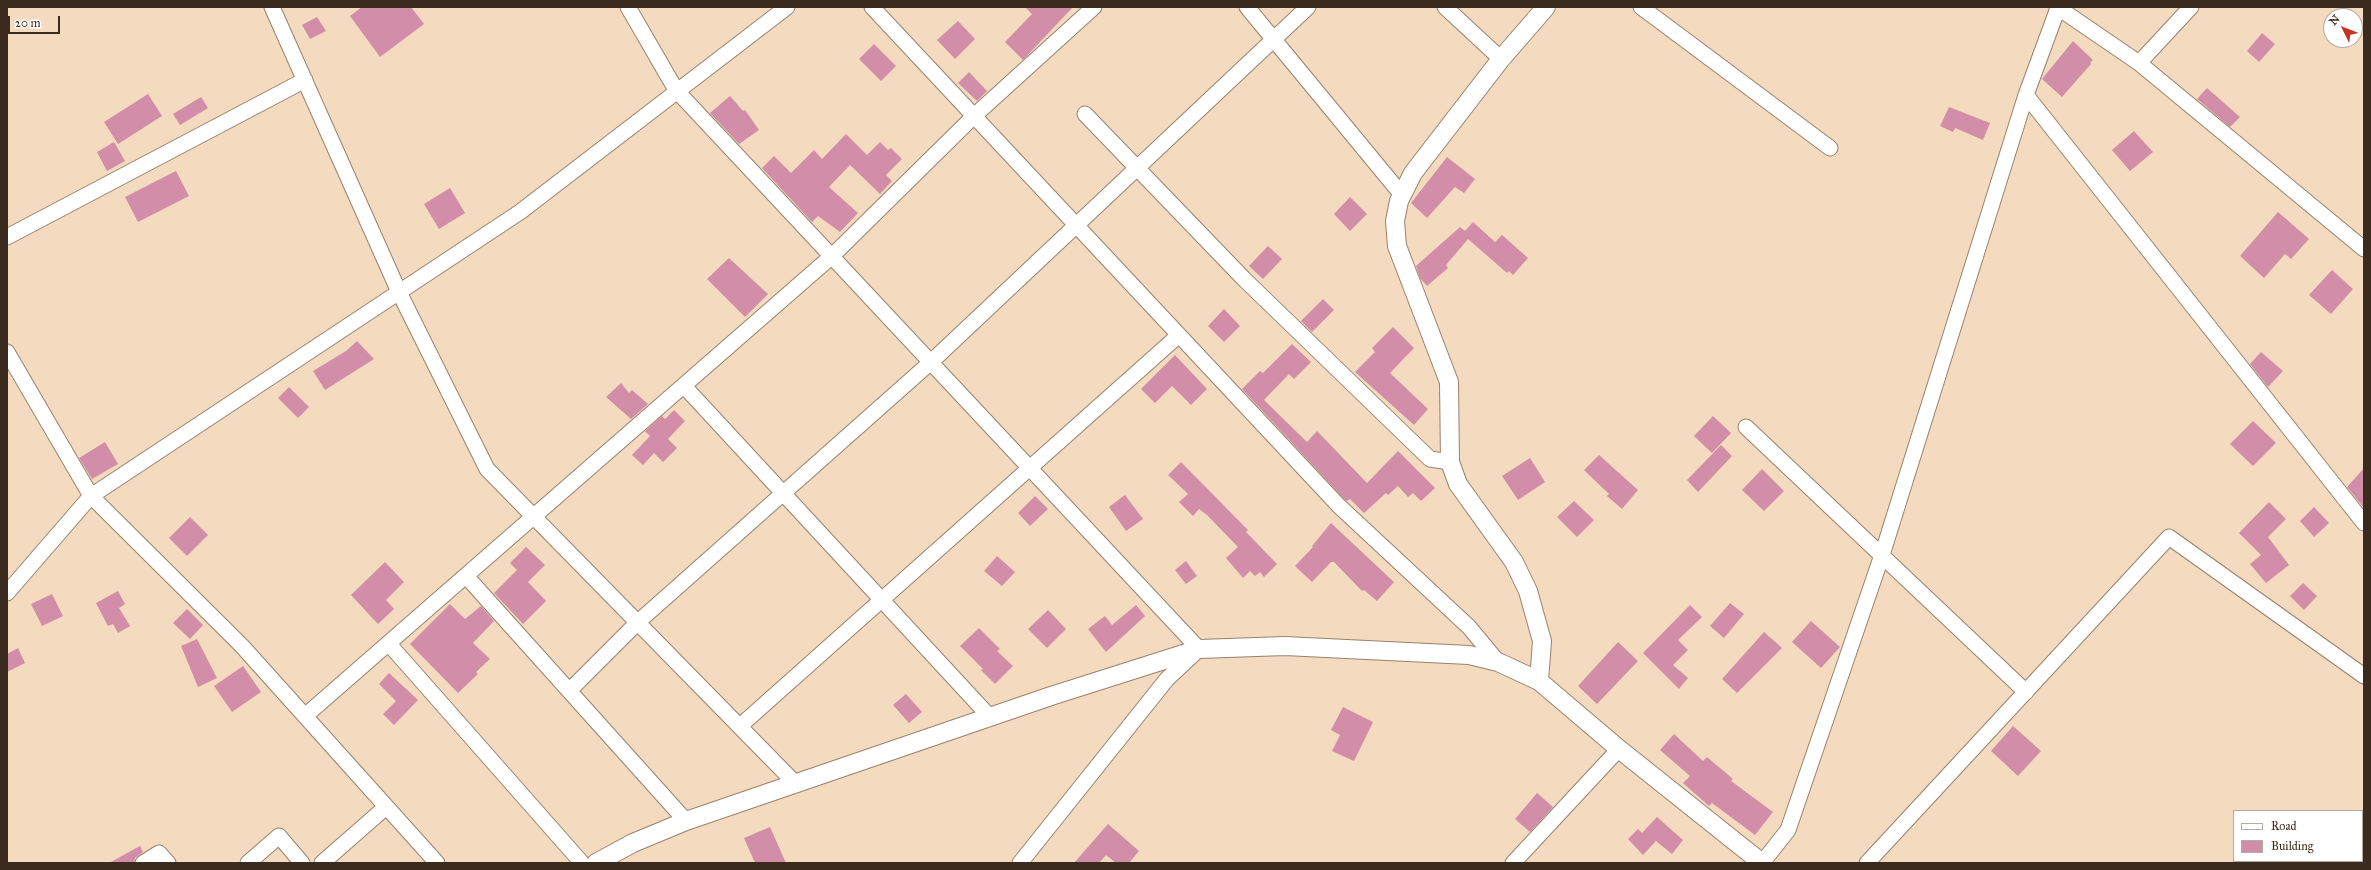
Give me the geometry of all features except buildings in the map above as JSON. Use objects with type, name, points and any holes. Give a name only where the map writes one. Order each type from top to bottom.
[{"type":"street","points":[[272,7],[399,292],[487,469],[795,783]]},
{"type":"street","points":[[628,7],[676,90],[1199,649]]},
{"type":"street","points":[[7,593],[91,496],[520,212],[676,90],[787,7]]},
{"type":"street","points":[[872,7],[1339,506],[1468,627],[1498,662]]},
{"type":"street","points":[[305,716],[832,256],[974,116],[1094,7]]},
{"type":"street","points":[[1247,7],[1402,195]]},
{"type":"street","points":[[569,691],[638,622],[782,492],[931,362],[1076,225],[1138,169],[1308,7]]},
{"type":"street","points":[[1446,7],[1501,59]]},
{"type":"street","points":[[1540,681],[1542,640],[1528,591],[1514,562],[1458,484],[1450,462],[1449,382],[1397,246],[1395,221],[1402,195],[1413,173],[1501,59],[1546,7]]},
{"type":"street","points":[[1641,7],[1830,148]]},
{"type":"street","points":[[596,863],[633,843],[686,821],[990,717],[1199,649],[1285,646],[1469,655],[1498,662],[1540,681],[1620,749],[1762,863],[1788,830],[1882,555],[2026,95],[2057,7],[2139,63],[2364,248]]},
{"type":"street","points":[[2139,63],[2191,7]]},
{"type":"street","points":[[7,237],[305,80]]},
{"type":"street","points":[[2026,95],[2364,523]]},
{"type":"street","points":[[1085,114],[1244,279],[1430,460],[1450,462]]},
{"type":"street","points":[[740,726],[1179,335]]},
{"type":"street","points":[[7,352],[91,496],[242,646],[437,863]]},
{"type":"street","points":[[684,386],[990,717]]},
{"type":"street","points":[[1746,427],[2026,692]]},
{"type":"street","points":[[1867,863],[2169,537],[2364,676]]},
{"type":"street","points":[[466,576],[686,821]]},
{"type":"street","points":[[389,644],[582,863]]},
{"type":"street","points":[[1020,863],[1167,679],[1199,649]]},
{"type":"street","points":[[1513,863],[1620,749]]},
{"type":"street","points":[[322,863],[386,807]]},
{"type":"street","points":[[248,863],[279,836],[302,863]]},
{"type":"street","points":[[144,863],[159,853],[168,863]]}]
